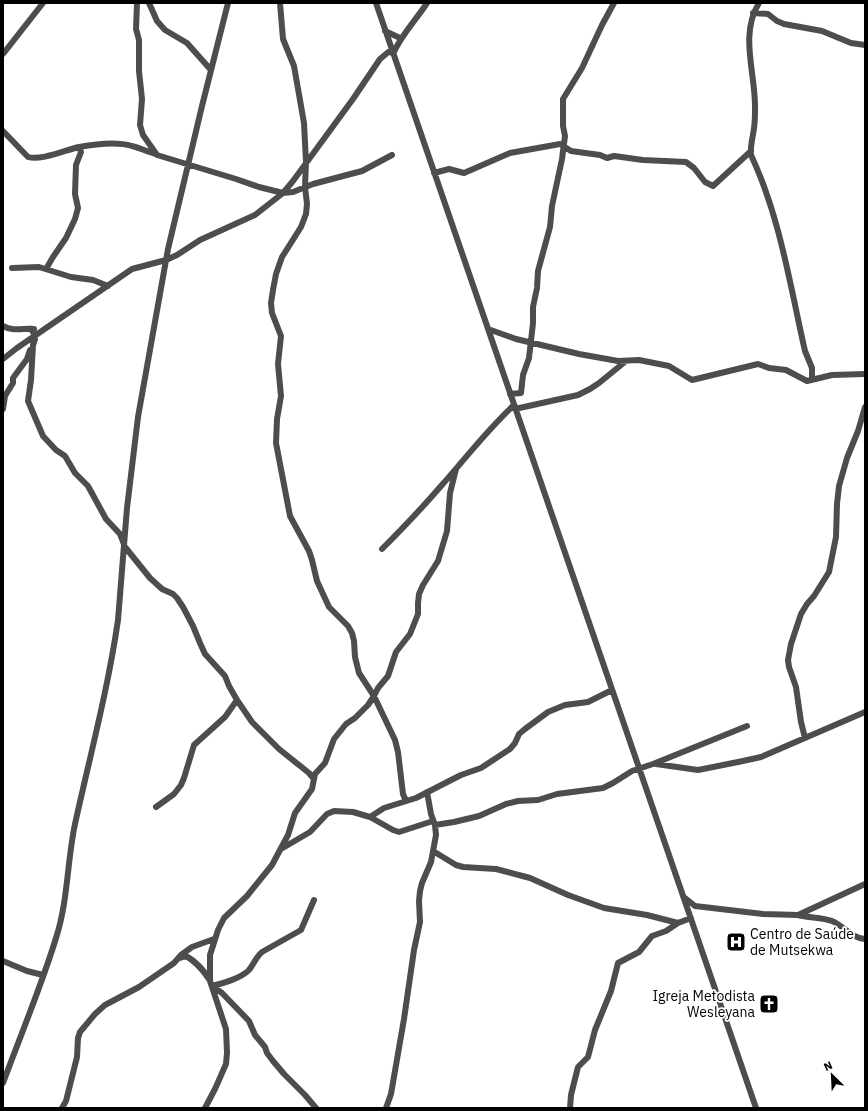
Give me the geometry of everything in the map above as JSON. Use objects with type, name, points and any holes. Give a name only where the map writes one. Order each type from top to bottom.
[{"type":"street","points":[[3,54],[44,3]]},
{"type":"street","points":[[137,3],[136,29],[139,40],[139,71],[142,99],[140,126],[143,135],[157,155]]},
{"type":"street","points":[[149,3],[157,21],[165,30],[187,43],[211,70]]},
{"type":"street","points":[[3,1083],[6,1067],[29,1017],[60,924],[75,825],[109,676],[118,620],[134,442],[166,260],[196,130],[228,3]]},
{"type":"street","points":[[280,3],[283,39],[294,66],[304,123],[306,162],[305,187],[307,204],[306,214],[282,257],[276,274],[271,303],[272,313],[281,336],[278,364],[281,396],[277,419],[276,443],[280,461],[282,483],[291,519],[309,551],[317,581],[329,607],[348,626],[352,633],[359,673],[374,696],[394,740],[398,752],[403,794],[406,801]]},
{"type":"street","points":[[376,3],[756,1108]]},
{"type":"street","points":[[3,359],[35,335],[132,269],[166,260],[177,255],[200,240],[255,215],[283,193],[353,99],[380,59],[392,52],[400,38],[406,34],[427,3]]},
{"type":"street","points":[[510,394],[521,393],[523,375],[529,358],[532,307],[537,288],[538,271],[550,227],[552,206],[564,146],[565,136],[563,126],[563,99],[582,68],[614,3]]},
{"type":"street","points":[[759,3],[751,18],[748,41],[755,89],[754,126],[750,150],[763,181],[777,225],[806,351],[812,368],[812,380]]},
{"type":"street","points":[[753,13],[768,14],[784,24],[822,31],[851,43],[865,45]]},
{"type":"street","points":[[385,31],[400,38]]},
{"type":"street","points":[[3,131],[28,157],[32,158],[47,156],[79,147],[103,144],[131,145],[157,155],[236,179],[259,188],[283,193],[293,192],[305,187],[362,171],[392,155]]},
{"type":"street","points":[[434,173],[449,169],[464,173],[510,153],[560,144],[571,151],[600,155],[607,158],[614,156],[643,160],[686,162],[694,168],[706,182],[713,186],[750,150]]},
{"type":"street","points":[[46,269],[66,238],[75,219],[78,208],[75,194],[76,165],[81,152],[79,147]]},
{"type":"street","points":[[12,268],[38,267],[71,278],[93,280],[108,286]]},
{"type":"street","points":[[3,326],[11,330],[46,328]]},
{"type":"street","points":[[31,329],[35,335],[28,401],[43,436],[56,450],[65,456],[75,473],[88,486],[106,519],[120,534],[125,546],[150,578],[162,589],[173,594],[177,598],[193,626],[205,654],[225,676],[228,686],[252,722],[279,750],[314,779]]},
{"type":"street","points":[[488,329],[506,336],[579,354],[618,361],[639,360],[669,366],[692,380],[758,364],[769,368],[786,370],[804,381],[832,375],[865,374]]},
{"type":"street","points":[[3,409],[5,396],[13,383],[13,378],[27,359],[33,345]]},
{"type":"street","points":[[382,548],[416,513],[480,439],[515,407],[578,395],[599,383],[626,361]]},
{"type":"street","points":[[805,738],[796,687],[788,660],[793,637],[801,614],[814,596],[828,572],[836,537],[839,486],[865,407]]},
{"type":"street","points":[[205,1108],[226,1064],[227,1053],[226,1029],[211,983],[210,955],[214,939],[224,918],[241,902],[272,865],[290,831],[295,813],[312,789],[315,774],[325,763],[334,739],[363,710],[374,696],[378,688],[388,676],[396,652],[410,634],[418,614],[419,594],[439,557],[447,531],[450,493],[456,468]]},
{"type":"street","points":[[370,817],[384,808],[416,798],[461,775],[481,768],[515,743],[525,729],[548,712],[565,705],[588,702],[612,690]]},
{"type":"street","points":[[156,807],[174,794],[181,785],[194,745],[225,716],[237,700]]},
{"type":"street","points":[[653,764],[698,770],[743,762],[761,757],[865,712]]},
{"type":"street","points":[[279,852],[282,848],[310,832],[330,812],[353,812],[370,817],[399,832],[434,823],[454,822],[479,816],[506,804],[518,801],[538,800],[557,794],[603,788],[632,771],[747,726]]},
{"type":"street","points":[[632,771],[636,759]]},
{"type":"street","points":[[386,1108],[391,1094],[414,950],[420,922],[420,891],[431,862],[436,835],[428,792]]},
{"type":"street","points":[[433,851],[456,865],[463,867],[496,869],[530,878],[568,895],[604,908],[647,915],[678,923]]},
{"type":"street","points":[[798,915],[865,884]]},
{"type":"street","points":[[683,896],[695,906],[763,914],[798,915],[830,920],[854,935],[865,939]]},
{"type":"street","points":[[211,983],[223,983],[246,972],[256,957],[262,952],[301,930],[314,900]]},
{"type":"street","points":[[690,916],[691,910],[695,906]]},
{"type":"street","points":[[570,1108],[571,1095],[578,1067],[588,1056],[595,1030],[611,993],[618,963],[639,952],[652,936],[666,931],[690,916]]},
{"type":"street","points":[[62,1108],[66,1102],[78,1057],[78,1038],[80,1032],[87,1023],[106,1005],[174,963],[192,947],[214,939]]},
{"type":"street","points":[[178,959],[186,956],[198,965],[211,983],[249,1021],[255,1035],[265,1047],[273,1062],[305,1094],[316,1108]]},
{"type":"street","points":[[3,961],[27,971],[43,975]]},
{"type":"place","name":"Centro de Saúde de Mutsekwa","points":[[736,942]]},
{"type":"place","name":"Igreja Metodista Wesleyana","points":[[769,1004]]}]
